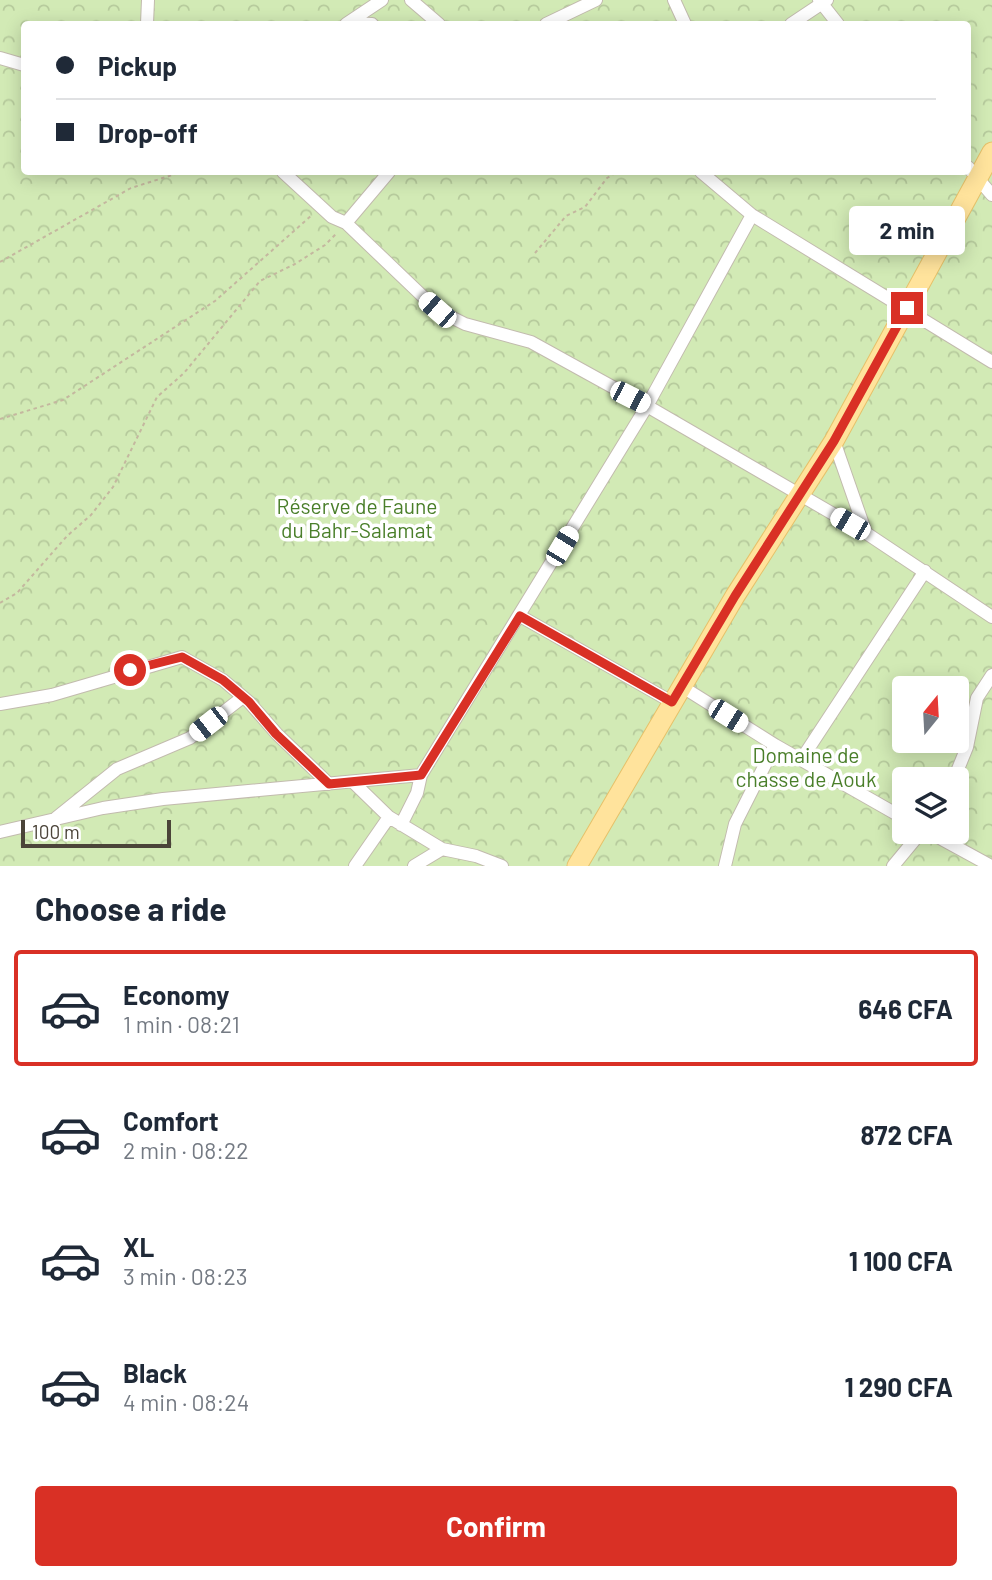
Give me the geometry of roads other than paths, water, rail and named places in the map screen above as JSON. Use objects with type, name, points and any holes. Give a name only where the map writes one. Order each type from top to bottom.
[{"type":"main road","points":[[577,866],[677,694],[834,441],[907,308],[973,172],[992,152]]},
{"type":"street","points":[[147,21],[148,0]]},
{"type":"street","points":[[351,21],[382,0]]},
{"type":"street","points":[[411,0],[436,21]]},
{"type":"street","points":[[558,21],[596,0]]},
{"type":"street","points":[[674,0],[684,21]]},
{"type":"street","points":[[796,21],[822,1],[836,21]]},
{"type":"street","points":[[0,58],[21,64]]},
{"type":"street","points":[[973,172],[992,195]]},
{"type":"street","points":[[286,175],[321,208],[346,223],[437,310],[465,324],[531,342],[647,406],[866,533],[925,570],[928,577],[992,617]]},
{"type":"street","points":[[346,223],[386,175]]},
{"type":"street","points":[[705,175],[752,215],[992,362]]},
{"type":"street","points":[[401,825],[417,793],[421,775],[647,406],[752,215]]},
{"type":"street","points":[[834,441],[866,533]]},
{"type":"street","points":[[801,760],[925,570]]},
{"type":"street","points":[[520,616],[775,745],[892,812]]},
{"type":"street","points":[[0,704],[52,695],[182,657],[223,680],[243,697],[329,784]]},
{"type":"street","points":[[959,767],[967,747],[977,698],[992,675]]},
{"type":"street","points":[[53,820],[117,769],[190,738],[243,697]]},
{"type":"street","points":[[725,866],[735,824],[775,745]]},
{"type":"street","points":[[0,832],[103,808],[163,799],[421,775]]},
{"type":"street","points":[[354,782],[389,817],[442,849],[476,856],[502,866]]},
{"type":"street","points":[[355,866],[389,817]]},
{"type":"street","points":[[893,866],[913,844]]},
{"type":"street","points":[[950,844],[991,866]]},
{"type":"street","points":[[414,866],[442,849]]},
{"type":"park label","name":"Réserve de Faune du Bahr-Salamat","points":[[357,519]]},
{"type":"park label","name":"Domaine de chasse de Aouk","points":[[806,768]]}]
